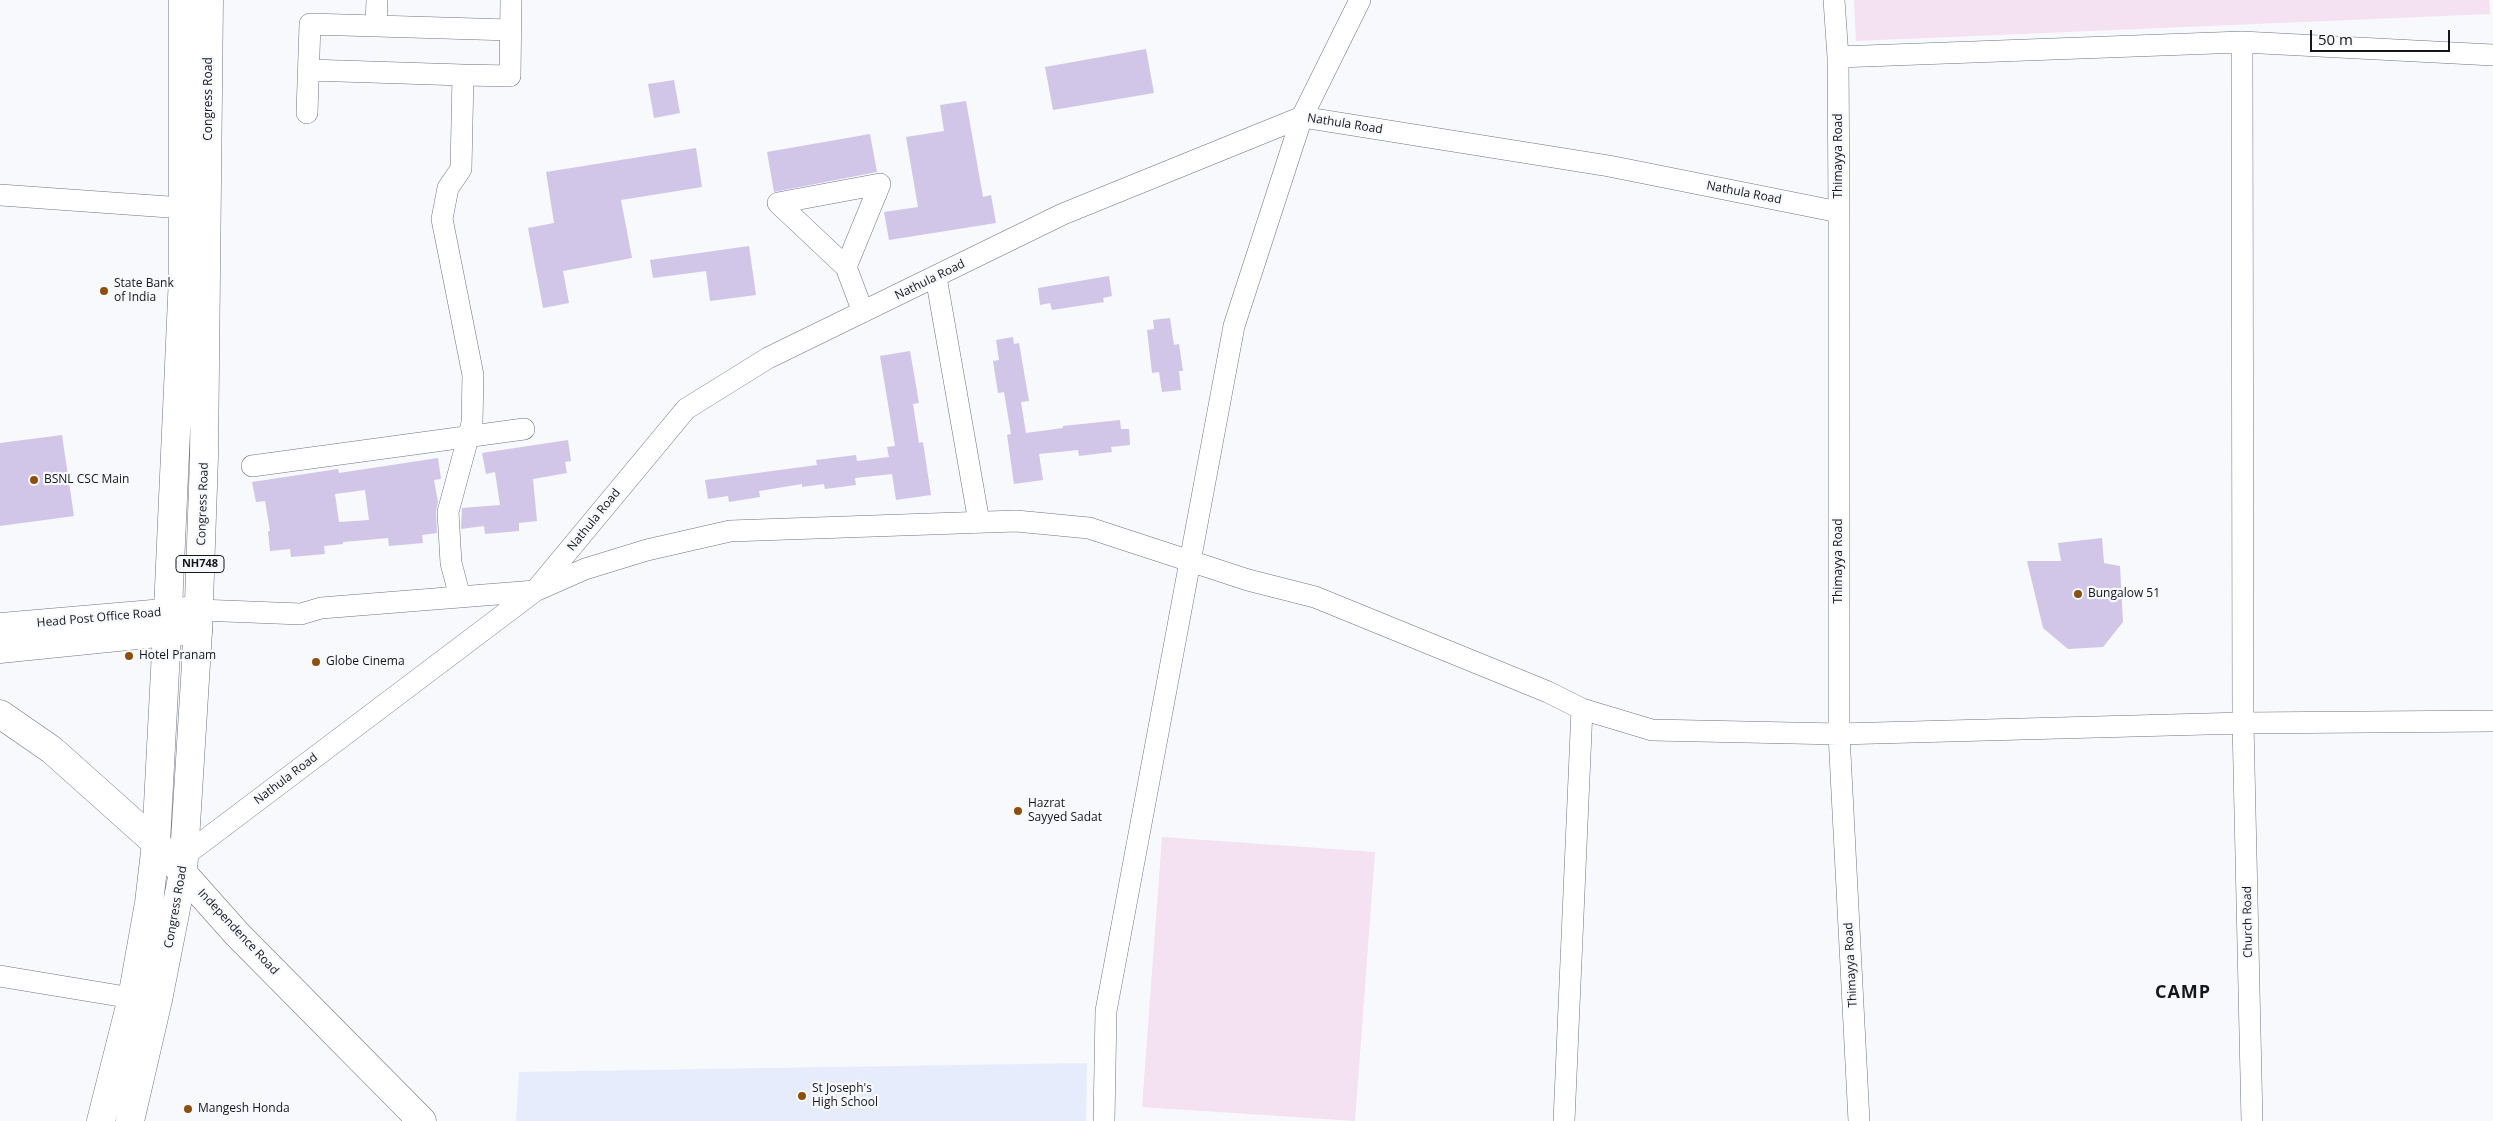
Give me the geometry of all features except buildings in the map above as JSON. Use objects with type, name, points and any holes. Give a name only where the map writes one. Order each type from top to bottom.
[{"type":"main road","name":"NH748","points":[[101,1121],[132,998],[149,903],[156,843],[183,276],[182,0]]},
{"type":"main road","name":"Congress Road","points":[[130,1121],[158,1000],[184,864],[198,620],[204,457],[209,0]]},
{"type":"main road","name":"Head Post Office Road","points":[[0,627],[198,620]]},
{"type":"main road","name":"Head Post Office Road","points":[[0,649],[168,622]]},
{"type":"main road","name":"Independence Road","points":[[0,714],[52,750],[156,843],[184,864],[237,934],[422,1121]]},
{"type":"street","points":[[376,26],[377,0]]},
{"type":"street","points":[[309,70],[510,76],[511,0]]},
{"type":"street","points":[[1104,1121],[1106,1011],[1192,561],[1234,326],[1302,117],[1360,0]]},
{"type":"street","name":"Thimayya Road","points":[[1834,0],[1838,57],[1839,734],[1859,1121]]},
{"type":"street","points":[[307,113],[310,24],[510,30]]},
{"type":"street","points":[[1838,57],[2242,42],[2493,55]]},
{"type":"street","name":"Church Road","points":[[2242,42],[2243,723],[2252,1121]]},
{"type":"street","points":[[460,597],[451,564],[448,512],[472,423],[473,375],[442,219],[448,188],[461,169],[463,75]]},
{"type":"street","name":"Nathula Road","points":[[184,864],[535,592],[686,409],[768,358],[1062,214],[1302,117],[1609,166],[1839,212]]},
{"type":"street","points":[[846,267],[880,184],[778,203],[846,267],[863,312]]},
{"type":"street","points":[[0,195],[183,208]]},
{"type":"street","points":[[936,277],[979,522]]},
{"type":"street","points":[[252,466],[524,429]]},
{"type":"street","points":[[198,620],[301,614],[321,608],[535,592],[585,568],[647,550],[730,531],[1016,521],[1089,528],[1248,580],[1315,597],[1548,692],[1582,710],[1652,730],[1839,734],[2243,723],[2493,721]]},
{"type":"street","points":[[1564,1121],[1582,710]]},
{"type":"street","points":[[0,976],[132,998]]},
{"type":"shaded area","points":[[1854,0],[2489,0],[2490,14],[1856,41]]},
{"type":"shaded area","points":[[1162,837],[1375,852],[1355,1121],[1142,1107]]},
{"type":"shaded area","name":"St Joseph's High School","points":[[1087,1063],[1086,1121],[516,1121],[519,1072]]},
{"type":"place","name":"State Bank of India","points":[[104,291]]},
{"type":"place","name":"BSNL CSC Main","points":[[34,480]]},
{"type":"place","name":"Bungalow 51","points":[[2078,594]]},
{"type":"place","name":"Hotel Pranam","points":[[129,656]]},
{"type":"place","name":"Globe Cinema","points":[[316,662]]},
{"type":"place","name":"Hazrat Sayyed Sadat","points":[[1018,811]]},
{"type":"place","name":"St Joseph's High School","points":[[802,1096]]},
{"type":"place","name":"Mangesh Honda","points":[[188,1109]]},
{"type":"district","name":"CAMP","points":[[2183,993]]}]
